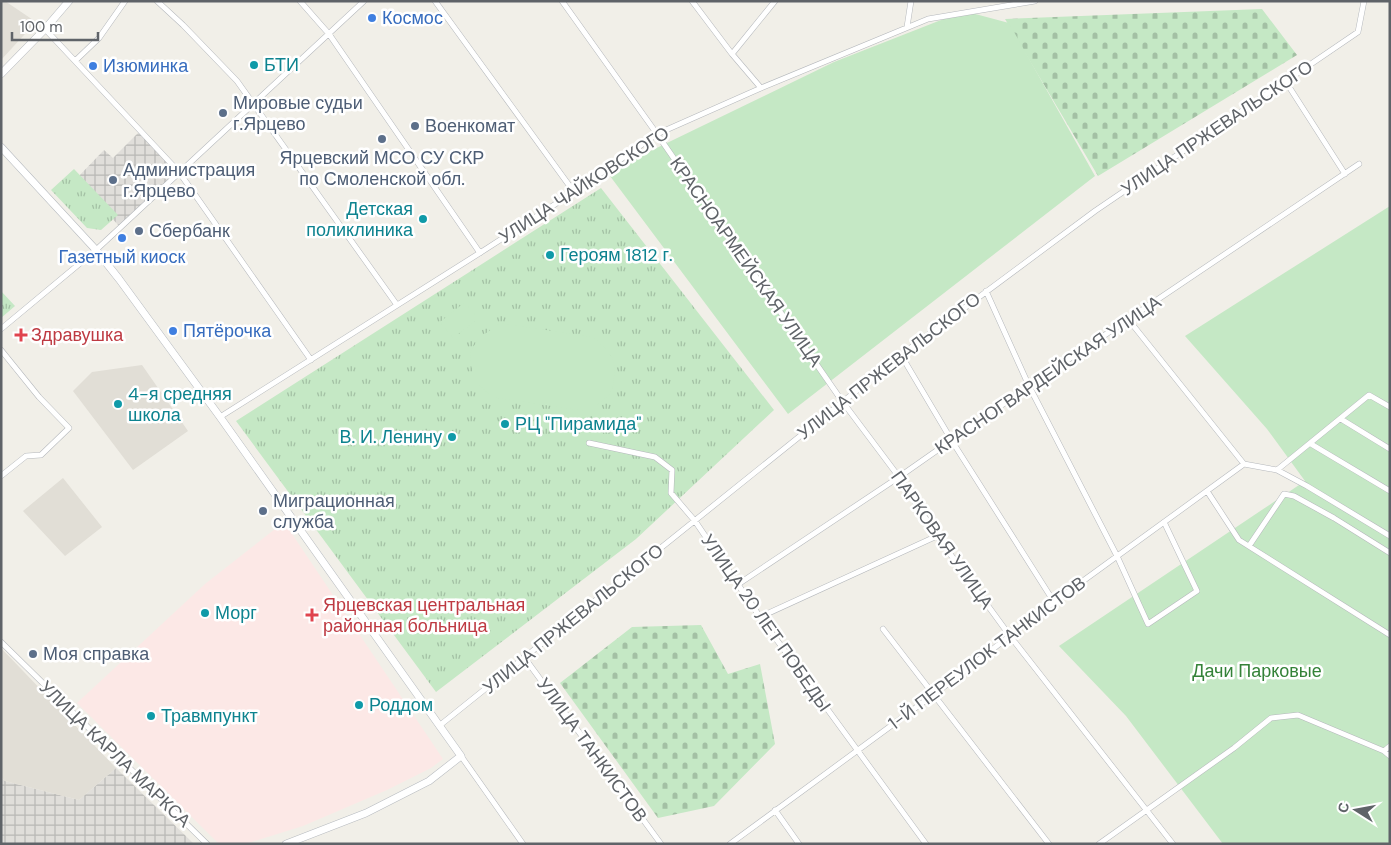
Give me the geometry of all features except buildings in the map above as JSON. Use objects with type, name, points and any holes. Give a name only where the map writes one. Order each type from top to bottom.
[{"type":"street","points":[[1,74],[45,29],[69,1]]},
{"type":"street","points":[[75,61],[99,38],[125,1]]},
{"type":"street","points":[[157,1],[183,24],[234,78],[397,305]]},
{"type":"street","points":[[300,1],[329,34],[480,253]]},
{"type":"street","points":[[1,329],[96,250],[364,1]]},
{"type":"street","points":[[435,1],[574,192]]},
{"type":"street","name":"КРАСНОАРМЕЙСКАЯ УЛИЦА","points":[[562,1],[657,134],[842,401]]},
{"type":"street","points":[[692,1],[732,54],[761,88]]},
{"type":"street","points":[[732,54],[775,1]]},
{"type":"street","points":[[907,27],[911,1]]},
{"type":"street","name":"УЛИЦА ЧАЙКОВСКОГО","points":[[220,417],[480,253],[574,192],[657,134],[761,88],[928,19],[1035,1]]},
{"type":"street","name":"УЛИЦА ПРЖЕВАЛЬСКОГО","points":[[439,726],[901,355],[1095,211],[1358,32],[1364,1]]},
{"type":"street","points":[[45,29],[179,172],[311,360]]},
{"type":"street","points":[[1286,82],[1345,174]]},
{"type":"street","points":[[1,147],[96,250],[220,417],[523,844]]},
{"type":"street","name":"КРАСНОГВАРДЕЙСКАЯ УЛИЦА","points":[[737,585],[900,477],[1029,386],[1359,164]]},
{"type":"street","points":[[986,291],[1029,386],[1116,556],[1148,624],[1198,591],[1164,522]]},
{"type":"street","points":[[1128,319],[1244,464],[1277,470],[1390,536]]},
{"type":"street","points":[[1,350],[39,397],[69,428],[41,455],[26,456],[1,476]]},
{"type":"street","points":[[901,355],[952,441],[1054,602]]},
{"type":"street","points":[[1277,470],[1369,395],[1390,407]]},
{"type":"street","name":"ПАРКОВАЯ УЛИЦА","points":[[842,401],[900,477],[937,536],[1010,636],[1173,844]]},
{"type":"street","points":[[1341,419],[1390,449]]},
{"type":"street","name":"УЛИЦА 20 ЛЕТ ПОБЕДЫ","points":[[589,443],[655,457],[672,470],[671,493],[695,522],[737,585],[926,844]]},
{"type":"street","points":[[1311,444],[1390,491]]},
{"type":"street","name":"1-Й ПЕРЕУЛОК ТАНКИСТОВ","points":[[730,844],[933,695],[1116,556],[1244,464]]},
{"type":"street","points":[[1207,491],[1240,540],[1390,636]]},
{"type":"street","points":[[1249,546],[1284,494],[1294,496],[1334,518],[1390,553]]},
{"type":"street","points":[[760,617],[937,536]]},
{"type":"street","points":[[883,629],[1049,844]]},
{"type":"street","name":"УЛИЦА КАРЛА МАРКСА","points":[[1,642],[207,844]]},
{"type":"street","name":"УЛИЦА ТАНКИСТОВ","points":[[524,657],[661,844]]},
{"type":"street","points":[[1099,844],[1234,748],[1271,718],[1298,715],[1384,751],[1390,756]]},
{"type":"street","points":[[1384,751],[1390,746]]},
{"type":"street","points":[[286,844],[366,813],[429,781],[461,756]]},
{"type":"street","points":[[776,810],[799,844]]},
{"type":"shaded area","points":[[1,1],[5,1],[36,22],[1,60]]},
{"type":"shaded area","points":[[140,131],[178,171],[119,226],[76,179],[104,150],[113,158]]},
{"type":"shaded area","points":[[142,365],[188,431],[133,470],[73,391],[92,372]]},
{"type":"shaded area","points":[[63,478],[102,527],[65,556],[23,511]]},
{"type":"shaded area","points":[[284,522],[443,759],[431,768],[387,790],[303,826],[245,844],[219,844],[77,703],[205,584]]},
{"type":"shaded area","points":[[1,648],[116,768],[79,800],[5,781],[1,777]]},
{"type":"shaded area","points":[[116,768],[194,844],[1,844],[1,777],[5,781],[79,800]]},
{"type":"green space","points":[[1262,9],[1297,55],[1098,176],[1005,19]]},
{"type":"green space","points":[[964,11],[1009,23],[1095,176],[788,414],[607,172],[834,62]]},
{"type":"green space","points":[[74,169],[118,215],[101,230],[87,228],[51,190]]},
{"type":"green space","points":[[601,188],[774,410],[636,539],[436,692],[236,421]]},
{"type":"green space","name":"Дачи Парковые","points":[[1390,206],[1390,844],[1223,844],[1126,716],[1059,646],[1305,481],[1267,429],[1185,336]]},
{"type":"green space","points":[[1,291],[15,306],[1,318]]},
{"type":"green space","points":[[465,302],[478,319],[453,338],[440,322]]},
{"type":"green space","points":[[500,323],[593,337],[612,357],[615,366],[613,386],[610,394],[601,402],[585,411],[491,397],[477,382],[470,362],[471,351],[478,339]]},
{"type":"green space","points":[[701,625],[728,674],[760,664],[775,744],[714,806],[658,818],[560,683],[632,627]]},
{"type":"place","name":"Космос","points":[[372,18]]},
{"type":"place","name":"БТИ","points":[[254,65]]},
{"type":"place","name":"Изюминка","points":[[93,66]]},
{"type":"place","name":"Мировые судьи г.Ярцево","points":[[223,113]]},
{"type":"place","name":"Военкомат","points":[[415,126]]},
{"type":"place","name":"Ярцевский МСО СУ СКР по Смоленской обл.","points":[[382,139]]},
{"type":"place","name":"Администрация г.Ярцево","points":[[113,180]]},
{"type":"place","name":"Детская поликлиника","points":[[423,219]]},
{"type":"place","name":"Сбербанк","points":[[139,231]]},
{"type":"place","name":"Газетный киоск","points":[[122,238]]},
{"type":"place","name":"Героям 1812 г.","points":[[550,255]]},
{"type":"place","name":"Пятёрочка","points":[[173,331]]},
{"type":"place","name":"Здравушка","points":[[21,335]]},
{"type":"place","name":"4-я средняя школа","points":[[118,404]]},
{"type":"place","name":"РЦ \"Пирамида\"","points":[[505,424]]},
{"type":"place","name":"В. И. Ленину","points":[[452,437]]},
{"type":"place","name":"Миграционная служба","points":[[263,511]]},
{"type":"place","name":"Морг","points":[[205,613]]},
{"type":"place","name":"Ярцевская центральная районная больница","points":[[312,615]]},
{"type":"place","name":"Моя справка","points":[[33,654]]},
{"type":"place","name":"Роддом","points":[[359,705]]},
{"type":"place","name":"Травмпункт","points":[[151,716]]}]
